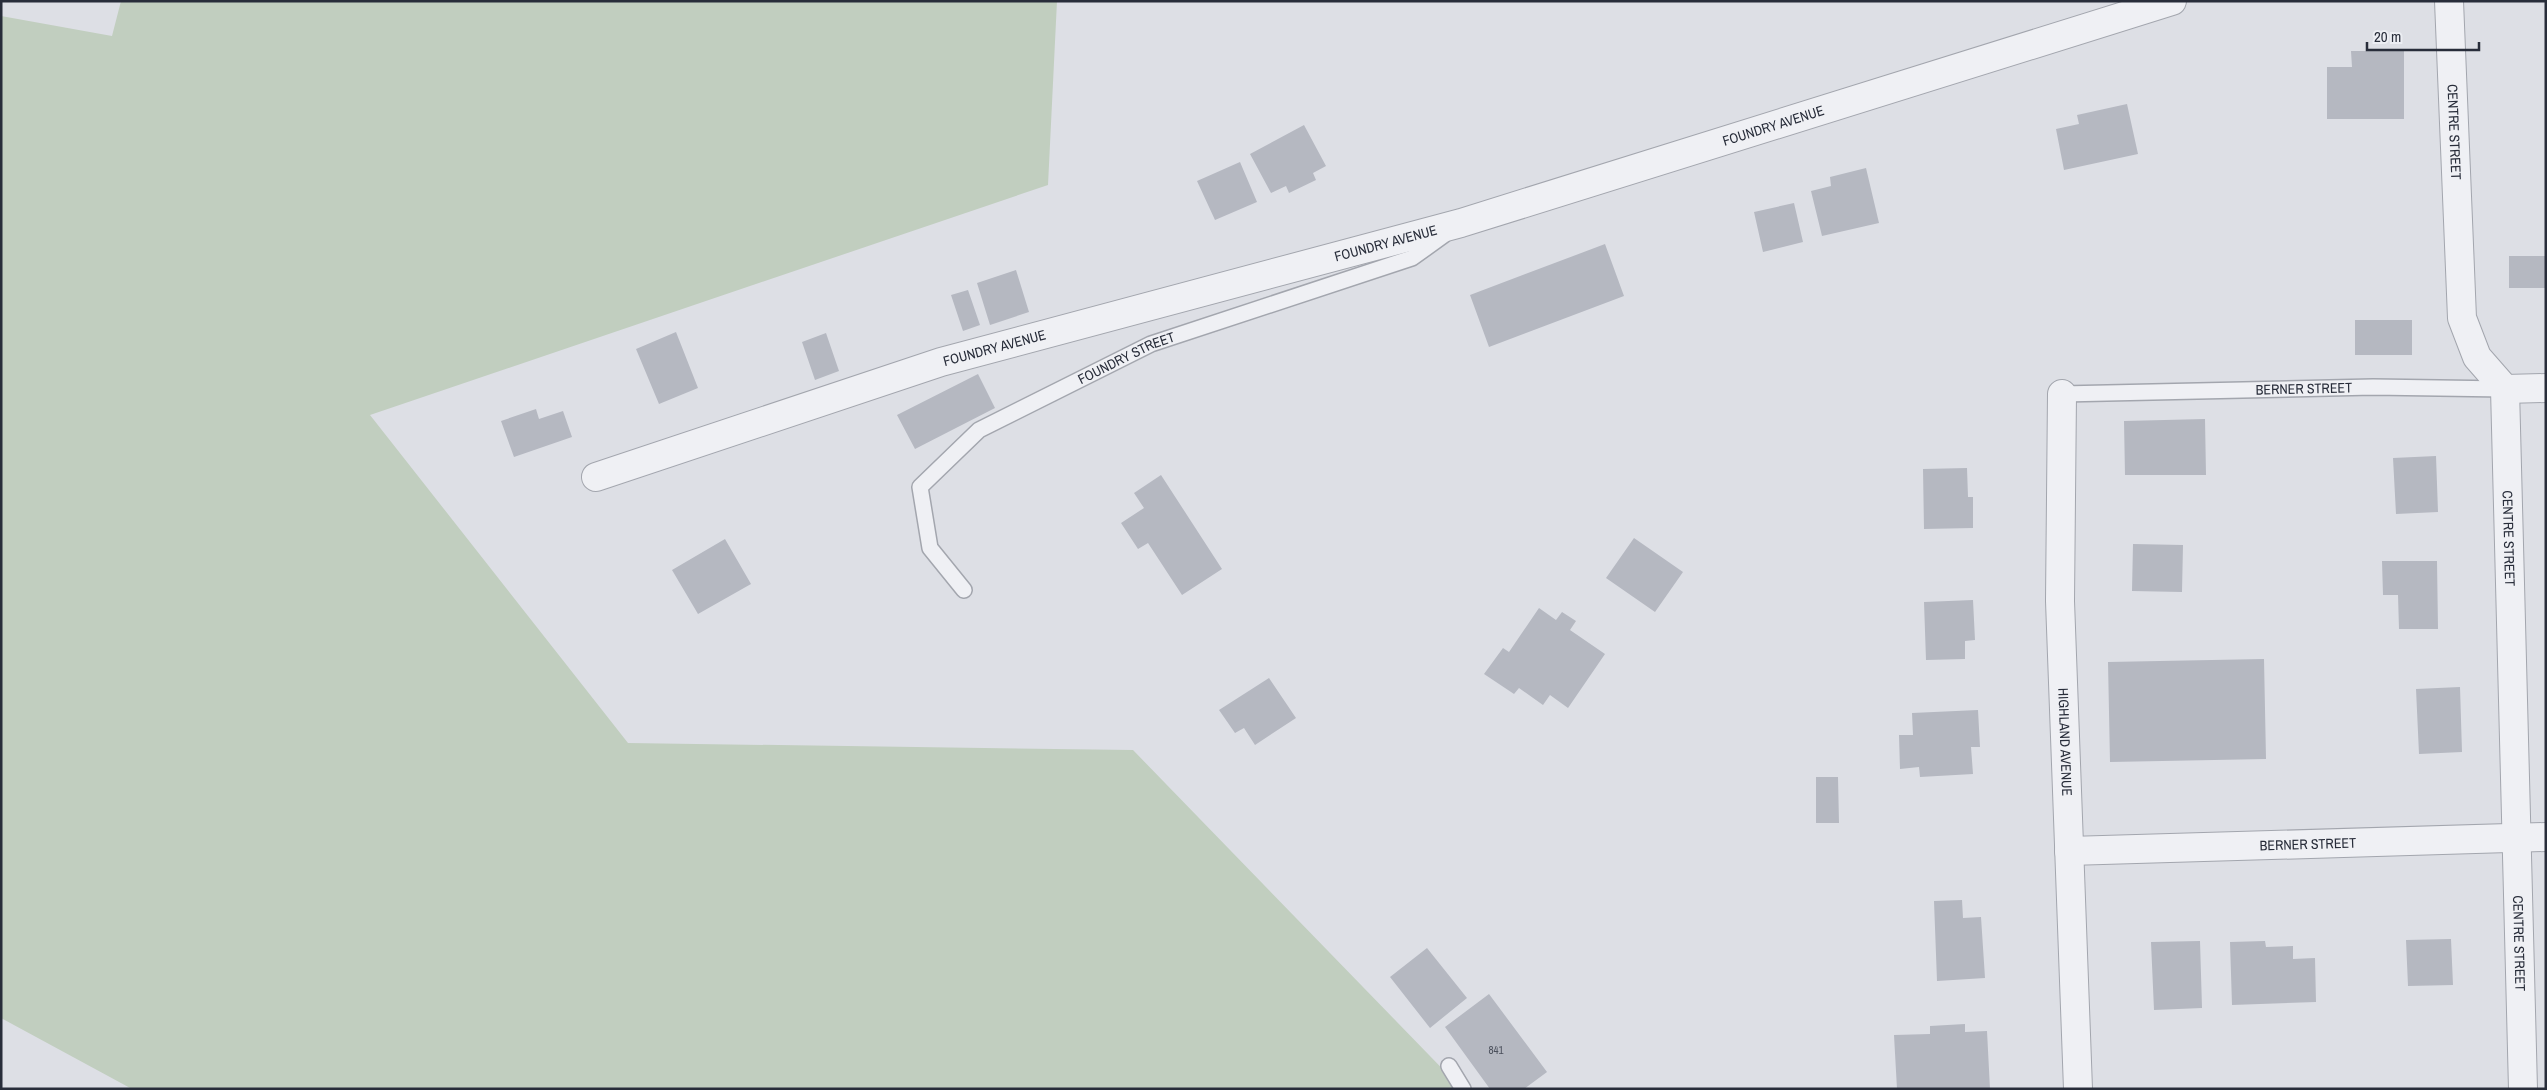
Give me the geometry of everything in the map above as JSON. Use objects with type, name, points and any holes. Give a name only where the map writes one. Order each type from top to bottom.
[{"type":"street","name":"FOUNDRY AVENUE","points":[[596,477],[940,362],[1462,223],[2172,1]]},
{"type":"street","name":"CENTRE STREET","points":[[2449,1],[2462,318],[2478,357],[2505,389],[2524,1089]]},
{"type":"street","name":"BERNER STREET","points":[[2505,389],[2546,388]]},
{"type":"street","name":"HIGHLAND AVENUE","points":[[2062,394],[2060,601],[2078,1089]]},
{"type":"street","name":"BERNER STREET","points":[[2069,851],[2546,838]]},
{"type":"lane","name":"FOUNDRY STREET","points":[[964,590],[930,548],[920,487],[979,430],[1151,344],[1412,258],[1462,223]]},
{"type":"lane","name":"BERNER STREET","points":[[2062,394],[2373,388],[2505,389]]},
{"type":"lane","points":[[1449,1066],[1463,1089]]},
{"type":"green space","points":[[121,1],[1057,1],[1048,185],[370,415],[628,743],[1133,750],[1462,1089],[132,1089],[1,1018],[1,16],[112,36]]},
{"type":"building","points":[[2351,51],[2404,51],[2404,119],[2327,119],[2327,67],[2352,67]]},
{"type":"building","points":[[2127,104],[2138,154],[2064,170],[2056,129],[2079,124],[2077,115]]},
{"type":"building","points":[[1304,125],[1326,166],[1313,173],[1316,180],[1289,193],[1286,186],[1271,193],[1250,154]]},
{"type":"building","points":[[1240,162],[1257,202],[1215,220],[1197,181]]},
{"type":"building","points":[[1866,168],[1879,223],[1822,236],[1811,191],[1831,186],[1830,177]]},
{"type":"building","points":[[1794,203],[1803,242],[1763,252],[1754,212]]},
{"type":"building","points":[[1605,244],[1624,296],[1489,347],[1470,295]]},
{"type":"building","points":[[2509,256],[2546,256],[2546,288],[2509,288]]},
{"type":"building","points":[[1016,270],[1029,312],[990,325],[977,283]]},
{"type":"building","points":[[968,290],[980,325],[963,331],[951,295]]},
{"type":"building","points":[[2355,320],[2412,320],[2412,355],[2355,355]]},
{"type":"building","points":[[676,332],[698,388],[659,404],[636,349]]},
{"type":"building","points":[[826,333],[839,371],[815,380],[802,342]]},
{"type":"building","points":[[978,374],[995,408],[915,449],[897,415]]},
{"type":"building","points":[[536,409],[539,419],[563,411],[572,437],[514,457],[501,421]]},
{"type":"building","points":[[2205,419],[2206,475],[2125,475],[2124,421]]},
{"type":"building","points":[[2436,456],[2438,512],[2396,514],[2393,458]]},
{"type":"building","points":[[1967,468],[1968,497],[1973,497],[1973,528],[1924,529],[1923,469]]},
{"type":"building","points":[[1161,475],[1222,569],[1182,595],[1148,543],[1138,549],[1121,523],[1144,508],[1134,493]]},
{"type":"building","points":[[1634,538],[1683,572],[1655,612],[1606,578]]},
{"type":"building","points":[[725,539],[751,584],[698,614],[672,570]]},
{"type":"building","points":[[2133,544],[2183,545],[2182,592],[2132,591]]},
{"type":"building","points":[[2382,561],[2437,561],[2438,629],[2399,629],[2398,595],[2383,595]]},
{"type":"building","points":[[1973,600],[1975,640],[1965,641],[1965,659],[1926,660],[1924,602]]},
{"type":"building","points":[[1539,608],[1556,620],[1562,612],[1576,621],[1570,630],[1605,654],[1568,708],[1550,695],[1543,705],[1519,688],[1514,694],[1484,674],[1503,648],[1509,652]]},
{"type":"building","points":[[2264,659],[2266,759],[2110,762],[2108,662]]},
{"type":"building","points":[[1269,678],[1296,718],[1255,745],[1244,728],[1235,733],[1219,710]]},
{"type":"building","points":[[2460,687],[2462,752],[2419,754],[2416,689]]},
{"type":"building","points":[[1978,710],[1980,747],[1971,747],[1973,774],[1920,777],[1919,767],[1900,769],[1899,735],[1913,735],[1912,713]]},
{"type":"building","points":[[1816,777],[1838,777],[1839,823],[1816,823]]},
{"type":"building","points":[[1962,900],[1963,918],[1981,917],[1985,978],[1937,981],[1934,901]]},
{"type":"building","points":[[2451,939],[2453,985],[2408,986],[2406,940]]},
{"type":"building","points":[[2200,941],[2202,1008],[2154,1010],[2151,942]]},
{"type":"building","points":[[2265,941],[2266,947],[2293,946],[2293,959],[2315,958],[2316,1002],[2232,1005],[2230,942]]},
{"type":"building","points":[[1427,948],[1467,998],[1430,1028],[1390,977]]},
{"type":"building","points":[[1489,994],[1547,1072],[1524,1089],[1490,1089],[1445,1027]]},
{"type":"building","points":[[1965,1024],[1965,1032],[1987,1031],[1990,1089],[1897,1089],[1894,1035],[1930,1034],[1930,1026]]}]
